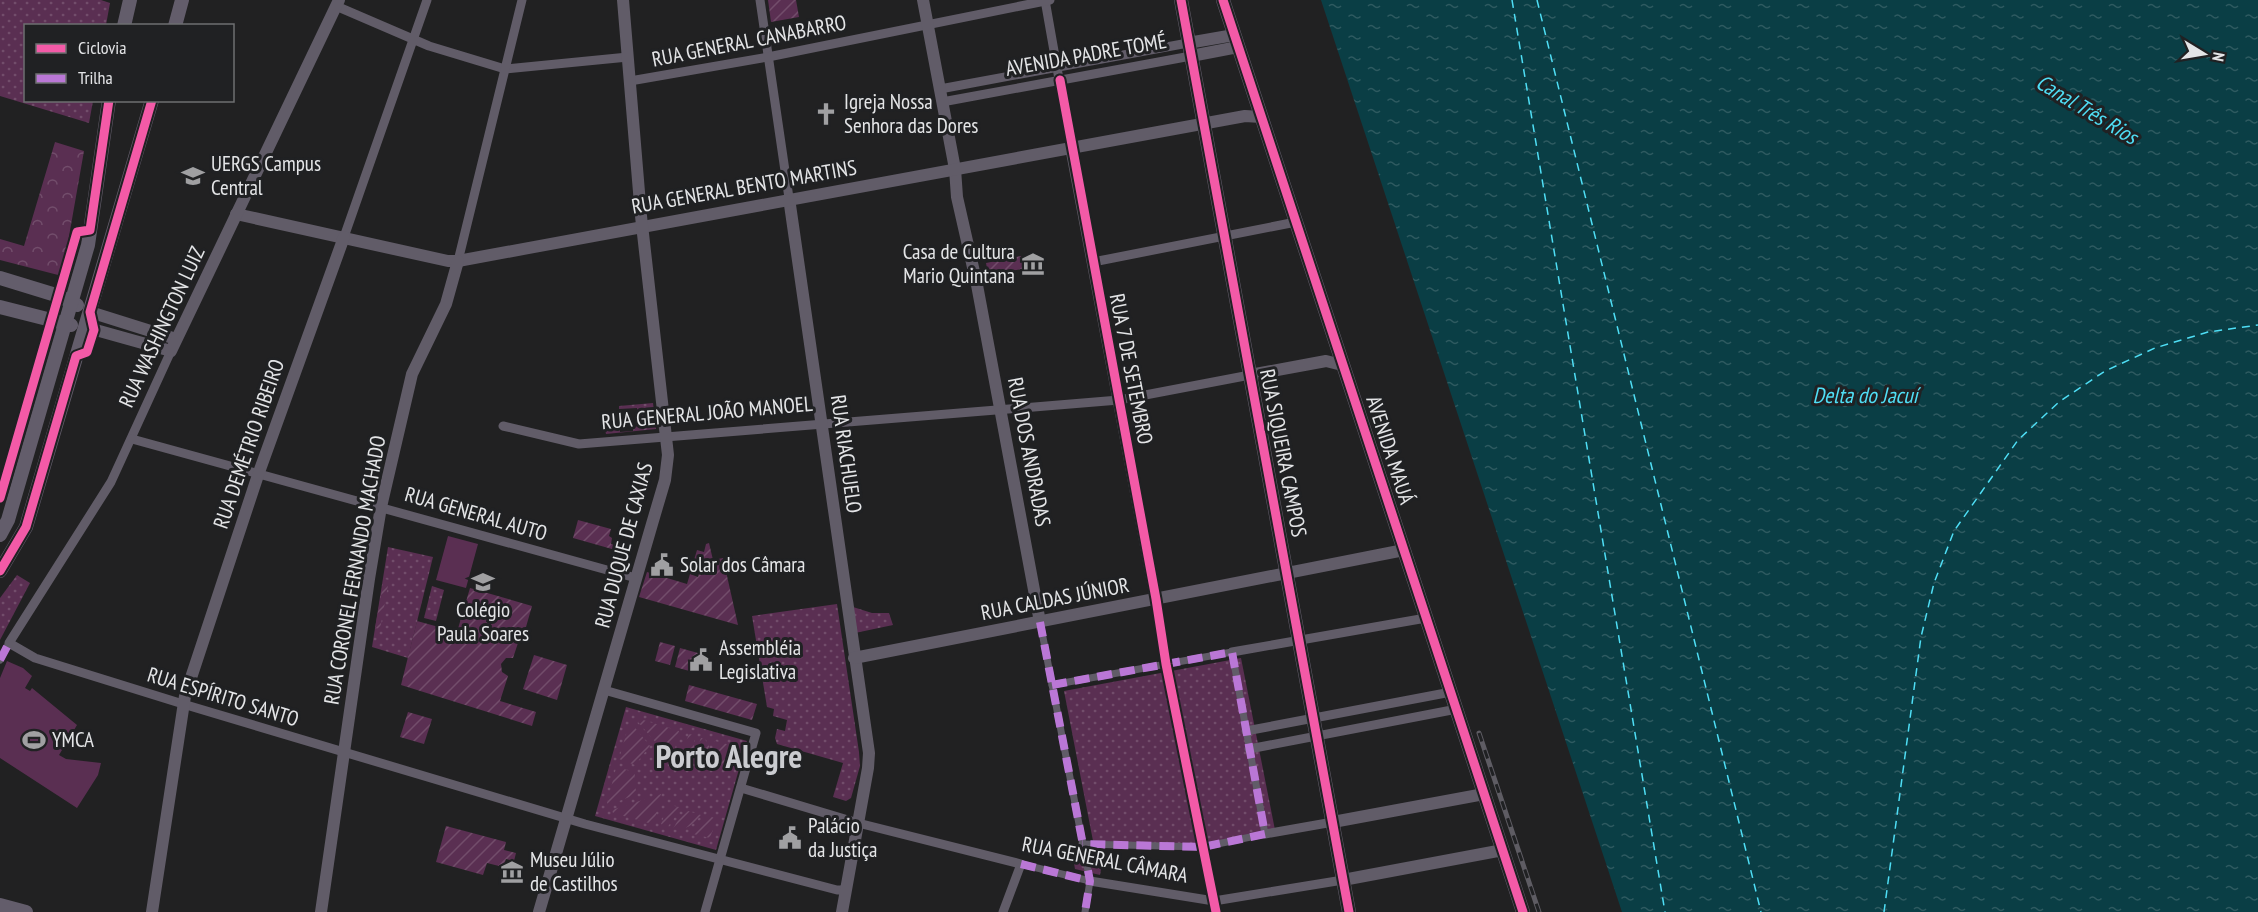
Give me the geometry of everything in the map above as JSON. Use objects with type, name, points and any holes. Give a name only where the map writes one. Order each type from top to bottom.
[{"type":"main road","points":[[124,24],[130,0]]},
{"type":"main road","points":[[176,24],[182,0]]},
{"type":"main road","name":"RUA SIQUEIRA CAMPOS","points":[[1181,0],[1349,912]]},
{"type":"main road","name":"AVENIDA MAUÁ","points":[[1223,0],[1523,912]]},
{"type":"main road","points":[[0,535],[8,520],[87,245],[109,102]]},
{"type":"main road","points":[[0,571],[26,527],[151,102]]},
{"type":"main road","points":[[0,278],[72,302],[90,312]]},
{"type":"main road","points":[[0,307],[64,325],[85,327]]},
{"type":"main road","points":[[0,905],[26,912]]},
{"type":"street","name":"RUA DEMÉTRIO RIBEIRO","points":[[152,912],[183,704],[258,475],[427,0]]},
{"type":"street","name":"RUA CORONEL FERNANDO MACHADO","points":[[321,912],[381,507],[412,374],[446,304],[458,261],[522,0]]},
{"type":"street","name":"RUA DUQUE DE CAXIAS","points":[[539,912],[665,480],[668,455],[642,226],[623,0]]},
{"type":"street","name":"RUA RIACHUELO","points":[[760,0],[869,753],[842,912]]},
{"type":"street","name":"RUA DOS ANDRADAS","points":[[923,0],[955,169],[957,197],[977,285],[1090,881],[1085,912]]},
{"type":"street","name":"RUA GENERAL CANABARRO","points":[[630,81],[768,57],[1047,0]]},
{"type":"street","name":"RUA 7 DE SETEMBRO","points":[[1047,0],[1071,147],[1156,599],[1166,664],[1203,847]]},
{"type":"street","points":[[338,3],[413,39],[506,69],[628,57]]},
{"type":"street","name":"RUA WASHINGTON LUIZ","points":[[0,660],[100,502],[338,3]]},
{"type":"street","name":"AVENIDA PADRE TOMÉ","points":[[941,95],[999,78],[1141,52],[1189,49],[1236,41]]},
{"type":"street","name":"AVENIDA PADRE TOMÉ","points":[[941,95],[1002,91],[1060,81],[1144,65],[1189,49]]},
{"type":"street","points":[[1141,52],[1144,65]]},
{"type":"street","points":[[1113,58],[1116,70]]},
{"type":"street","points":[[999,78],[1002,91]]},
{"type":"street","name":"RUA GENERAL BENTO MARTINS","points":[[236,214],[448,261],[458,261],[1071,147],[1245,116],[1261,117]]},
{"type":"street","points":[[1093,262],[1296,222]]},
{"type":"street","points":[[90,312],[176,339]]},
{"type":"street","points":[[85,327],[171,351]]},
{"type":"street","name":"RUA GENERAL JOÃO MANOEL","points":[[503,426],[579,444],[1119,400],[1326,361],[1342,365]]},
{"type":"street","name":"RUA GENERAL AUTO","points":[[132,439],[636,578]]},
{"type":"street","name":"RUA CALDAS JÚNIOR","points":[[854,658],[1404,550]]},
{"type":"street","points":[[1052,685],[1426,618]]},
{"type":"street","name":"RUA ESPÍRITO SANTO","points":[[9,643],[35,658],[567,818],[837,890],[842,890],[847,886]]},
{"type":"street","points":[[1232,652],[1265,834]]},
{"type":"street","points":[[604,690],[756,733],[705,912]]},
{"type":"street","points":[[1246,730],[1451,692]]},
{"type":"street","points":[[1249,749],[1456,709]]},
{"type":"street","points":[[1289,722],[1293,741]]},
{"type":"street","points":[[1268,726],[1271,745]]},
{"type":"street","name":"RUA GENERAL CÂMARA","points":[[741,788],[858,823],[1090,881],[1214,901],[1503,850]]},
{"type":"street","points":[[1082,844],[1203,847],[1484,794]]},
{"type":"street","points":[[1203,847],[1216,912]]},
{"type":"street","points":[[1003,912],[1021,864]]},
{"type":"green space","points":[[0,0],[101,0],[110,3],[106,24],[24,24],[24,102],[93,102],[89,123],[0,96]]},
{"type":"green space","points":[[768,0],[796,0],[799,17],[771,22]]},
{"type":"green space","points":[[55,142],[84,151],[62,276],[0,260],[0,239],[24,246]]},
{"type":"green space","points":[[1021,256],[1023,269],[988,274],[986,263]]},
{"type":"green space","points":[[653,403],[656,429],[606,434],[605,429],[620,428],[620,432],[633,431],[633,427],[639,426],[638,421],[642,417],[637,413],[637,408],[619,409],[619,406]]},
{"type":"green space","points":[[578,520],[611,529],[609,536],[612,538],[611,544],[627,548],[626,553],[573,538]]},
{"type":"green space","points":[[448,536],[478,544],[466,588],[436,580]]},
{"type":"green space","points":[[709,543],[713,560],[723,558],[738,625],[639,597],[647,572],[687,584],[690,574],[698,577],[702,563],[694,560],[697,550],[704,552],[706,544]]},
{"type":"green space","points":[[388,547],[433,557],[408,658],[372,647]]},
{"type":"green space","points":[[17,575],[30,583],[0,640],[0,598]]},
{"type":"green space","points":[[384,579],[389,580],[380,629],[375,628]]},
{"type":"green space","points":[[432,586],[444,590],[436,621],[424,618]]},
{"type":"green space","points":[[470,588],[532,606],[524,634],[521,634],[513,658],[506,658],[501,664],[502,672],[508,676],[500,701],[536,712],[532,726],[401,685],[417,621],[457,632]]},
{"type":"green space","points":[[837,604],[860,766],[851,798],[846,801],[833,797],[843,763],[777,744],[775,738],[777,729],[785,731],[787,720],[773,716],[774,709],[767,707],[752,616]]},
{"type":"green space","points":[[853,607],[872,613],[889,613],[893,625],[855,633]]},
{"type":"green space","points":[[660,642],[675,646],[670,665],[655,661]]},
{"type":"green space","points":[[680,648],[698,653],[693,672],[675,667]]},
{"type":"green space","points":[[534,655],[567,665],[557,700],[523,689]]},
{"type":"green space","points":[[1241,658],[1275,830],[1203,847],[1177,850],[1105,845],[1100,875],[1075,869],[1071,847],[1094,846],[1064,691]]},
{"type":"green space","name":"YMCA","points":[[7,661],[23,668],[32,676],[25,688],[30,691],[32,688],[77,725],[59,755],[66,759],[101,763],[98,775],[77,808],[0,758],[0,678]]},
{"type":"green space","points":[[689,685],[757,704],[752,720],[685,701]]},
{"type":"green space","points":[[626,707],[747,741],[716,850],[595,816]]},
{"type":"green space","points":[[408,712],[432,719],[424,744],[400,737]]},
{"type":"green space","points":[[640,719],[679,731],[673,758],[670,759],[638,722]]},
{"type":"green space","points":[[629,724],[632,724],[650,746],[635,765],[619,759]]},
{"type":"green space","points":[[689,734],[694,735],[692,760],[684,757],[682,753]]},
{"type":"green space","points":[[701,738],[705,739],[714,755],[715,766],[706,762],[699,752]]},
{"type":"green space","points":[[715,741],[734,746],[730,769],[722,768]]},
{"type":"green space","points":[[616,768],[635,773],[634,783],[637,794],[609,805],[607,803]]},
{"type":"green space","points":[[661,794],[652,824],[613,813],[612,810]]},
{"type":"green space","points":[[670,805],[679,807],[679,811],[667,828],[661,824]]},
{"type":"green space","points":[[688,811],[701,815],[689,826],[673,829],[678,820]]},
{"type":"green space","points":[[708,815],[716,819],[710,838],[689,833],[700,826]]},
{"type":"green space","points":[[446,826],[506,842],[504,850],[516,853],[514,861],[506,859],[503,867],[487,863],[483,875],[436,862]]},
{"type":"water","name":"Delta do Jacuí","points":[[1321,0],[2258,0],[2258,912],[1622,912]]},
{"type":"ferry route","points":[[1512,0],[1665,912]]},
{"type":"ferry route","points":[[1537,0],[1761,912]]},
{"type":"ferry route","points":[[1884,912],[1921,637],[1934,583],[1954,531],[2018,440],[2059,402],[2105,371],[2155,348],[2208,332],[2258,325]]},
{"type":"railway","points":[[1479,733],[1539,912]]},
{"type":"marked path","points":[[1040,622],[1090,881],[1085,912]]},
{"type":"marked path","points":[[0,660],[9,643]]},
{"type":"marked path","points":[[1052,685],[1232,652],[1265,834],[1203,847],[1082,844]]},
{"type":"marked path","points":[[1021,864],[1090,881]]},
{"type":"cycle path","points":[[1181,0],[1349,912]]},
{"type":"cycle path","points":[[1223,0],[1523,912]]},
{"type":"cycle path","points":[[1060,80],[1166,664],[1216,912]]},
{"type":"cycle path","points":[[0,498],[77,232],[90,230],[109,102]]},
{"type":"cycle path","points":[[0,571],[26,527],[76,356],[87,352],[94,330],[90,312],[151,102]]},
{"type":"place","name":"Igreja Nossa Senhora das Dores","points":[[826,114]]},
{"type":"place","name":"UERGS Campus Central","points":[[193,176]]},
{"type":"place","name":"Casa de Cultura Mario Quintana","points":[[1033,264]]},
{"type":"place","name":"Solar dos Câmara","points":[[662,565]]},
{"type":"place","name":"Colégio Paula Soares","points":[[483,582]]},
{"type":"place","name":"Assembléia Legislativa","points":[[701,660]]},
{"type":"place","name":"YMCA","points":[[34,740]]},
{"type":"place","name":"Palácio da Justiça","points":[[790,838]]},
{"type":"place","name":"Museu Júlio de Castilhos","points":[[512,872]]},
{"type":"district","name":"Porto Alegre","points":[[729,756]]},
{"type":"water label","name":"Canal Três Rios","points":[[2087,109]]}]
